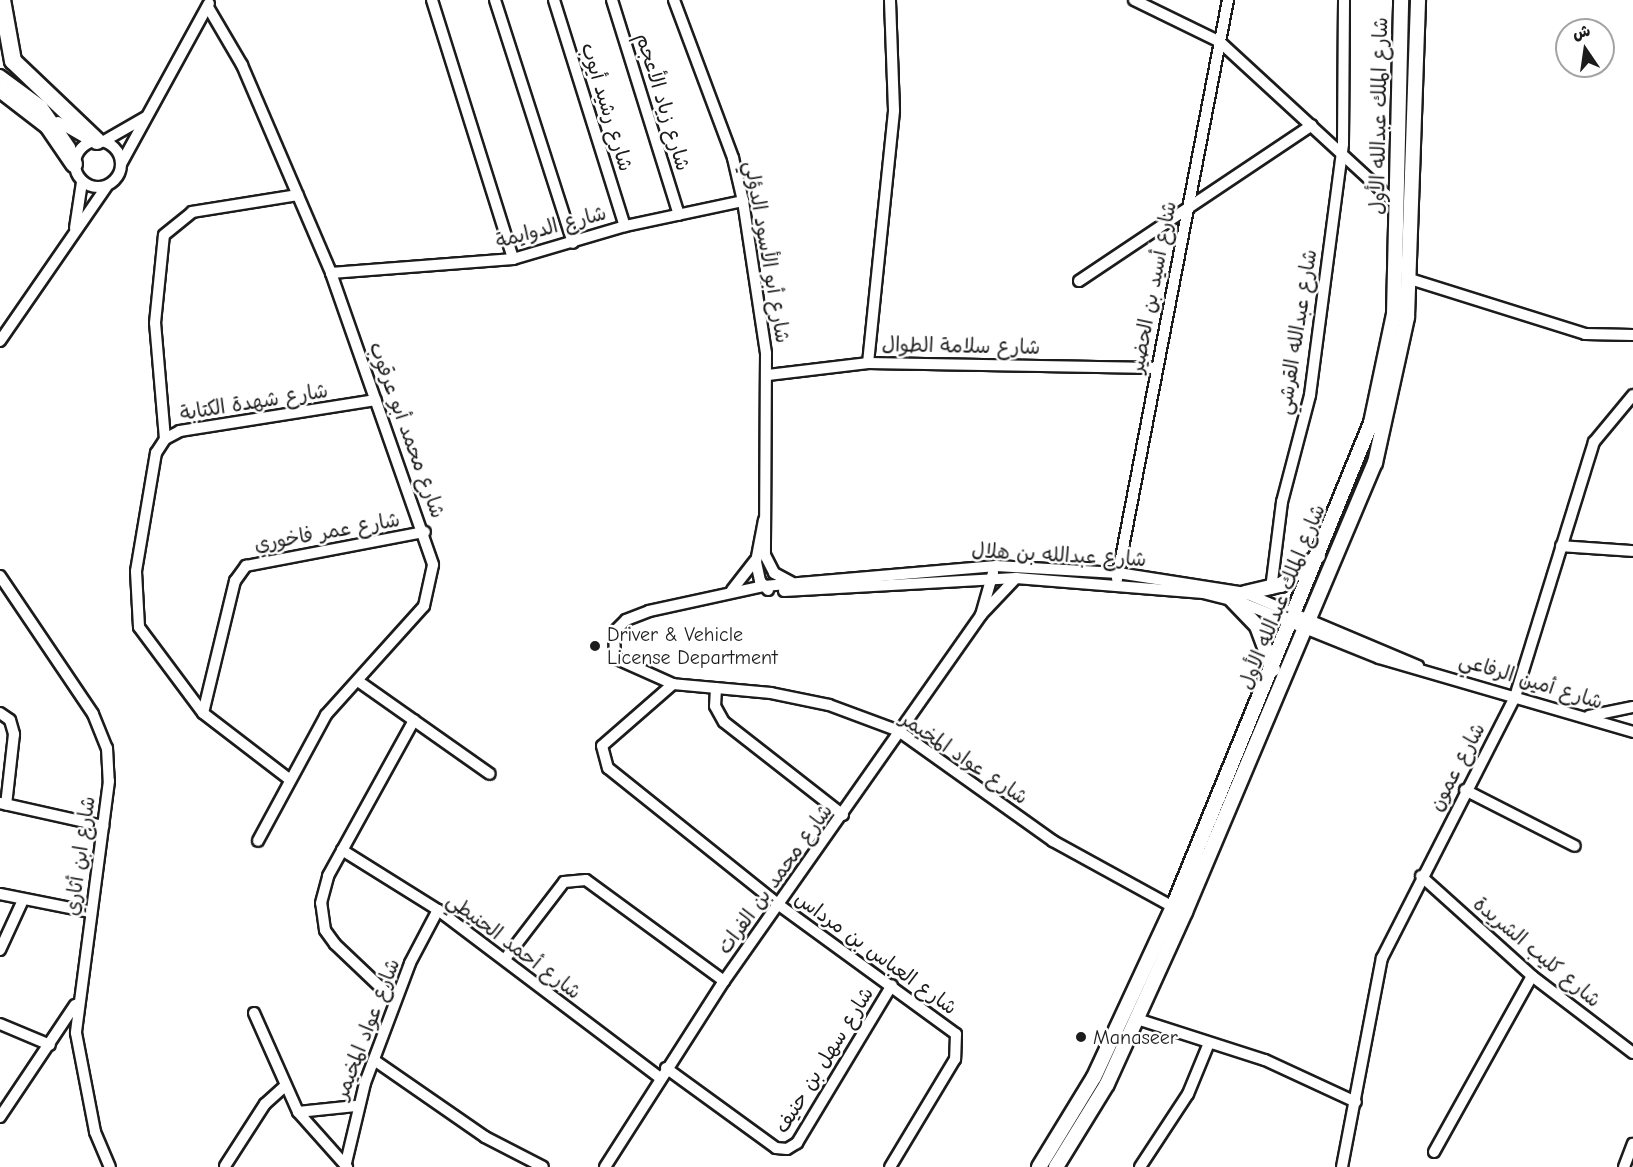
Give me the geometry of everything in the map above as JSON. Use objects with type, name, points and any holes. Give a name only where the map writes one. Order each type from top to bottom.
[{"type":"highway","points":[[2,0],[13,61],[98,141]]},
{"type":"highway","points":[[0,89],[48,126],[75,161]]},
{"type":"main road","name":"شارع الملك عبدالله الأول","points":[[1039,1167],[1094,1077],[1173,907],[1322,552],[1381,387],[1396,277],[1401,0]]},
{"type":"main road","name":"شارع الملك عبدالله الأول","points":[[1056,1167],[1107,1084],[1137,1019],[1310,623],[1386,427],[1410,279],[1418,0]]},
{"type":"main road","points":[[1396,277],[1410,279]]},
{"type":"main road","points":[[1245,593],[1271,589],[1322,552]]},
{"type":"main road","points":[[1231,599],[1257,626],[1273,669]]},
{"type":"street","points":[[432,0],[513,259]]},
{"type":"street","points":[[495,0],[573,243]]},
{"type":"street","name":"شارع رشيد أيوب","points":[[554,0],[625,226]]},
{"type":"street","name":"شارع زياد الأعجم","points":[[612,0],[679,215]]},
{"type":"street","name":"شارع أبو الأسود الدؤلي","points":[[674,0],[733,158],[743,201],[768,375],[764,520]]},
{"type":"street","points":[[868,363],[894,110],[890,0]]},
{"type":"street","points":[[1134,0],[1220,42],[1342,151],[1397,205]]},
{"type":"street","name":"شارع أسيد بن الحضير","points":[[1118,577],[1155,368],[1228,0]]},
{"type":"street","name":"شارع عبدالله القرشي","points":[[1271,589],[1282,502],[1310,395],[1342,151],[1344,0]]},
{"type":"street","points":[[2,340],[75,228],[121,164],[209,3]]},
{"type":"street","name":"شارع محمد أبو عرقوب","points":[[209,3],[242,65],[331,273],[425,532],[433,565],[424,606],[317,728],[258,841]]},
{"type":"street","points":[[0,75],[55,120],[117,150],[121,164]]},
{"type":"street","points":[[75,161],[98,141],[147,117]]},
{"type":"street","points":[[55,120],[75,161],[82,182],[75,228]]},
{"type":"street","points":[[1078,281],[1312,125]]},
{"type":"street","points":[[82,182],[107,186]]},
{"type":"street","points":[[165,439],[155,324],[164,235],[192,212],[298,195]]},
{"type":"street","name":"شارع الدوايمة","points":[[331,273],[513,259],[625,226],[743,201]]},
{"type":"street","points":[[1410,279],[1585,334],[1633,335]]},
{"type":"street","name":"شارع سلامة الطوال","points":[[768,375],[868,363],[1155,368]]},
{"type":"street","name":"شارع عمون","points":[[1342,1167],[1356,1102],[1379,966],[1421,876],[1515,697],[1594,442],[1631,399]]},
{"type":"street","name":"شارع شهدة الكتابة","points":[[203,713],[150,648],[134,604],[144,515],[156,453],[165,439],[180,431],[376,400]]},
{"type":"street","points":[[725,593],[748,576],[757,555],[764,520]]},
{"type":"street","points":[[764,520],[768,565],[794,584]]},
{"type":"street","name":"شارع عمر فاخوري","points":[[203,713],[235,581],[246,566],[425,532]]},
{"type":"street","points":[[1561,546],[1633,551]]},
{"type":"street","points":[[757,555],[764,586]]},
{"type":"street","name":"شارع عبدالله بن هلال","points":[[615,658],[611,643],[626,620],[725,593],[764,586],[996,566],[1118,577],[1245,593],[1310,623]]},
{"type":"street","name":"شارع محمد بن الفرات","points":[[981,615],[990,578],[996,566]]},
{"type":"street","name":"شارع ابن أثاري","points":[[0,576],[100,729],[110,781],[76,1004],[82,1080],[110,1167]]},
{"type":"street","name":"شارع عبدالله بن هلال","points":[[764,586],[774,592],[990,578],[1118,577],[1231,599],[1295,617]]},
{"type":"street","name":"شارع محمد بن الفرات","points":[[604,1167],[662,1072],[724,981],[843,815],[981,615],[1016,578]]},
{"type":"street","name":"شارع أمين الرفاعي","points":[[1310,623],[1379,658],[1418,666],[1633,732]]},
{"type":"street","name":"شارع عواد المخيمر","points":[[615,658],[673,684],[829,705],[899,731],[1053,841],[1173,907]]},
{"type":"street","points":[[358,681],[490,774]]},
{"type":"street","name":"شارع العباس بن مرداس","points":[[673,684],[602,746],[604,762],[779,905],[949,1024],[958,1047],[890,1167]]},
{"type":"street","points":[[716,688],[715,706],[724,722],[843,815]]},
{"type":"street","points":[[1587,716],[1633,707]]},
{"type":"street","points":[[0,713],[10,720],[14,734],[3,804],[103,826]]},
{"type":"street","points":[[203,713],[289,779]]},
{"type":"street","points":[[395,1001],[325,930],[321,903],[342,850],[414,720]]},
{"type":"street","points":[[1465,790],[1575,846]]},
{"type":"street","name":"شارع أحمد الحنيطي","points":[[342,850],[438,910],[662,1072]]},
{"type":"street","name":"شارع كليب الشريدة","points":[[1421,876],[1532,976],[1633,1053]]},
{"type":"street","points":[[505,959],[564,882],[586,880],[724,981]]},
{"type":"street","points":[[0,894],[90,912]]},
{"type":"street","points":[[0,950],[23,900]]},
{"type":"street","name":"شارع عواد المخيمر","points":[[346,1167],[356,1106],[395,1001],[438,910]]},
{"type":"street","points":[[1434,1152],[1532,976]]},
{"type":"street","name":"شارع سهل بن حنيف","points":[[662,1072],[776,1148],[787,1149],[797,1143],[892,985]]},
{"type":"street","points":[[0,1117],[76,1004]]},
{"type":"street","points":[[254,1013],[284,1088],[298,1112],[346,1167]]},
{"type":"street","points":[[1137,1019],[1265,1060],[1356,1102]]},
{"type":"street","points":[[0,1024],[50,1045]]},
{"type":"street","points":[[1140,1167],[1188,1094],[1209,1043]]},
{"type":"street","points":[[374,1060],[485,1137],[543,1167]]},
{"type":"street","points":[[225,1166],[265,1104],[284,1088]]},
{"type":"street","points":[[298,1112],[356,1106]]},
{"type":"street","points":[[1624,1167],[1633,1144]]},
{"type":"place","name":"Driver & Vehicle License Department","points":[[595,646]]},
{"type":"place","name":"Manaseer","points":[[1081,1037]]}]
